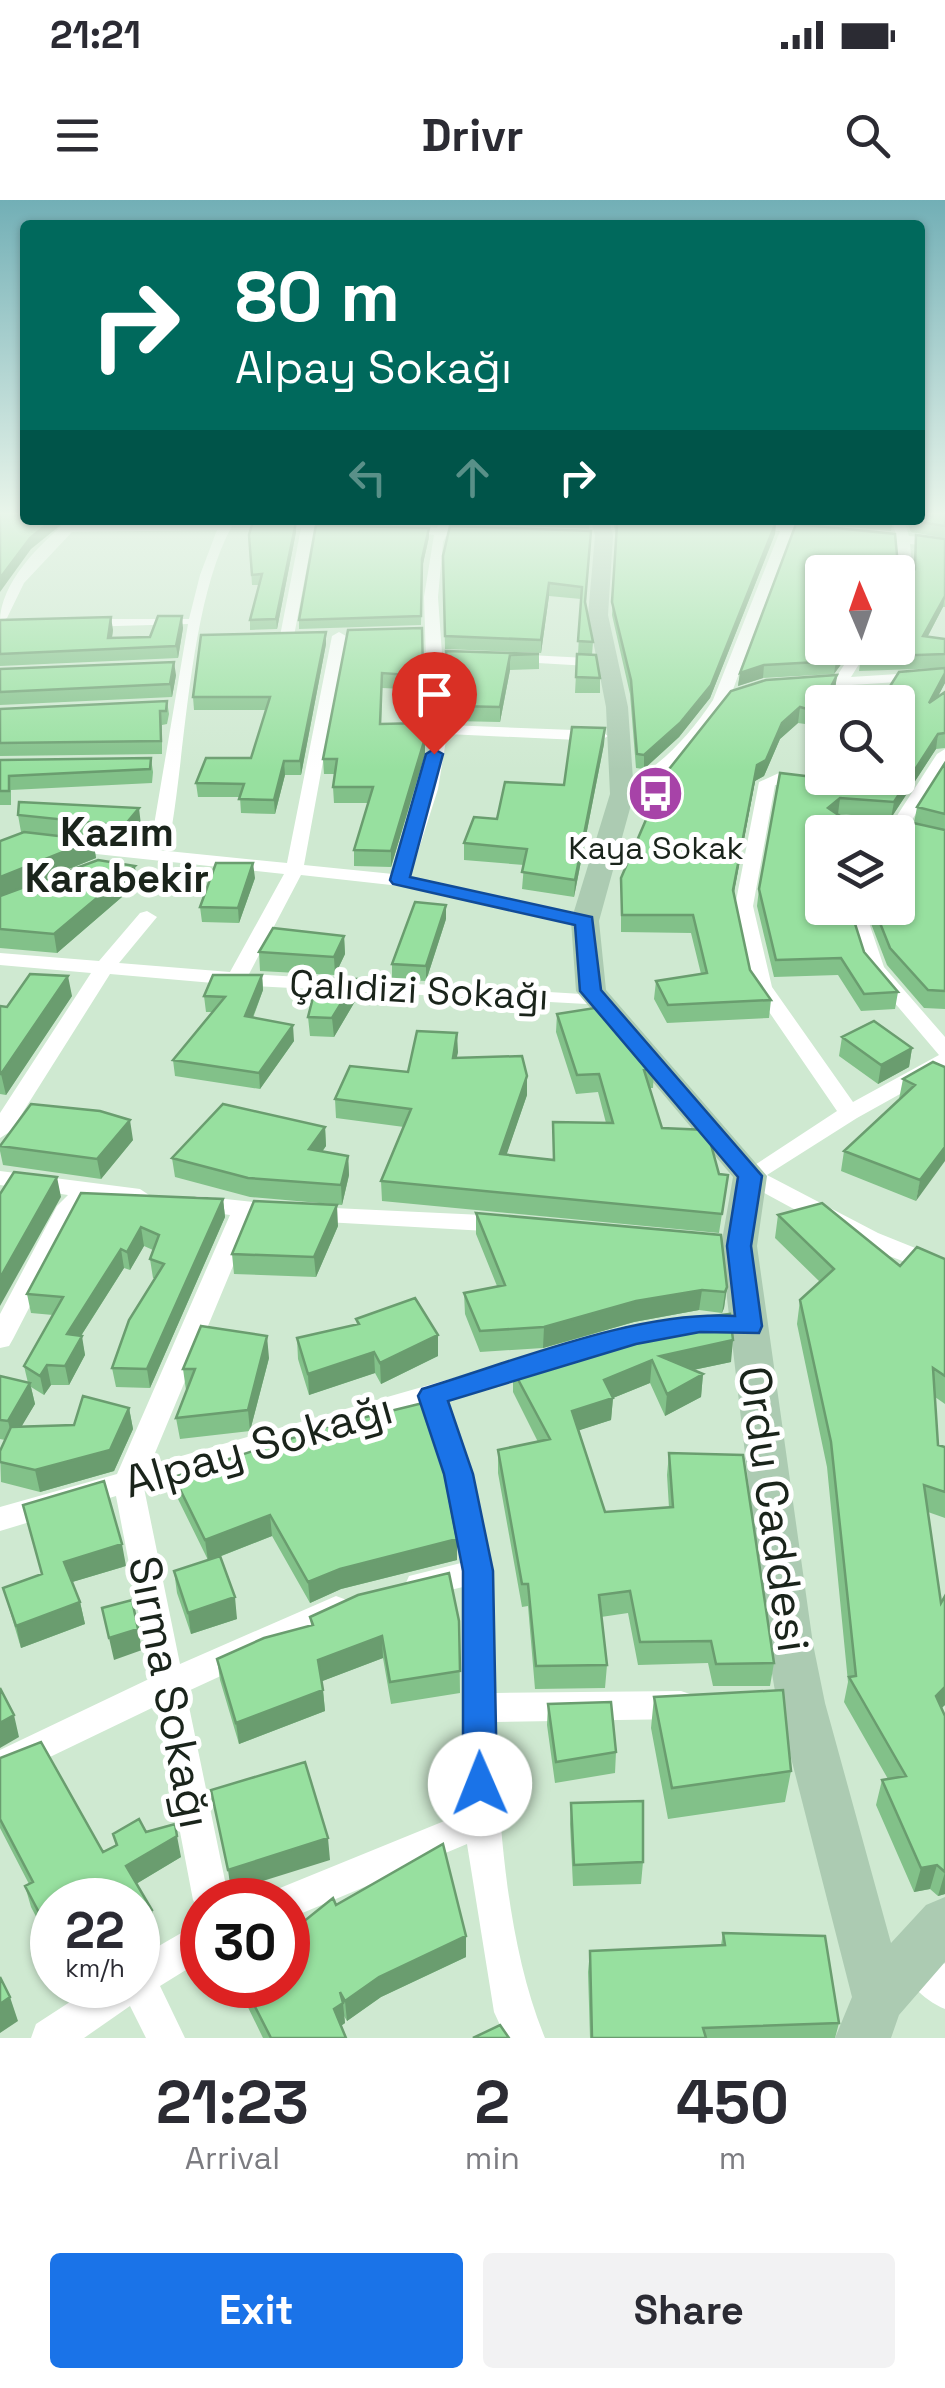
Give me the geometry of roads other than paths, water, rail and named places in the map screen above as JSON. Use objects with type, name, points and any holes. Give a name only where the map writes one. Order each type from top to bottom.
[{"type":"street","points":[[92,868],[153,839],[163,826],[168,763],[184,705],[202,598]]},
{"type":"street","points":[[287,636],[294,598]]},
{"type":"street","points":[[400,880],[440,746],[434,598]]},
{"type":"street","points":[[598,598],[620,736],[622,794],[585,921],[591,991],[750,1176],[869,1239],[945,1269]]},
{"type":"street","points":[[622,794],[654,778],[704,726],[720,700],[759,598]]},
{"type":"street","points":[[2,600],[0,622],[20,624]]},
{"type":"street","points":[[59,624],[197,620]]},
{"type":"street","points":[[416,634],[436,633]]},
{"type":"street","points":[[236,980],[294,871],[330,636],[358,635]]},
{"type":"street","points":[[268,637],[304,636]]},
{"type":"street","points":[[194,640],[213,640]]},
{"type":"street","points":[[436,656],[454,657]]},
{"type":"street","points":[[489,658],[606,662]]},
{"type":"street","points":[[839,684],[851,665]]},
{"type":"street","points":[[171,667],[190,666]]},
{"type":"street","points":[[782,686],[888,682],[945,675]]},
{"type":"street","points":[[720,700],[763,687]]},
{"type":"street","points":[[164,706],[184,705]]},
{"type":"street","points":[[439,729],[620,736]]},
{"type":"street","points":[[907,815],[945,754]]},
{"type":"street","points":[[805,781],[779,778],[766,782],[744,906],[762,987],[849,1112]]},
{"type":"street","points":[[55,845],[400,880],[585,921]]},
{"type":"street","points":[[0,1130],[102,966],[147,917]]},
{"type":"street","points":[[861,925],[875,968],[945,1050]]},
{"type":"street","name":"Çalıdizi Sokağı","points":[[0,959],[236,980],[598,1001]]},
{"type":"street","points":[[750,1176],[849,1112],[920,1077],[945,1060]]},
{"type":"street","points":[[920,1077],[945,1084]]},
{"type":"street","name":"Ordu Caddesi","points":[[750,1176],[723,1244],[722,1324],[801,1703],[908,1981]]},
{"type":"street","points":[[0,1178],[244,1209],[527,1226]]},
{"type":"street","points":[[0,1339],[68,1206],[88,1192]]},
{"type":"street","points":[[128,1482],[244,1209]]},
{"type":"street","name":"Alpay Sokağı","points":[[0,1519],[635,1335],[722,1324]]},
{"type":"street","points":[[432,1396],[459,1474],[478,1571],[481,1822],[514,2012],[526,2038]]},
{"type":"street","name":"Sırma Sokağı","points":[[128,1482],[206,1878]]},
{"type":"street","points":[[0,1766],[169,1683],[380,1595],[478,1571]]},
{"type":"street","points":[[763,1704],[801,1703]]},
{"type":"street","points":[[479,1708],[706,1704]]},
{"type":"street","points":[[310,1893],[481,1822]]},
{"type":"street","points":[[50,2038],[95,2008]]},
{"type":"street","points":[[151,2008],[166,2038]]},
{"type":"place","name":"Kaya Sokak","points":[[656,794]]},
{"type":"district","name":"Kazım Karabekir","points":[[117,855]]}]
